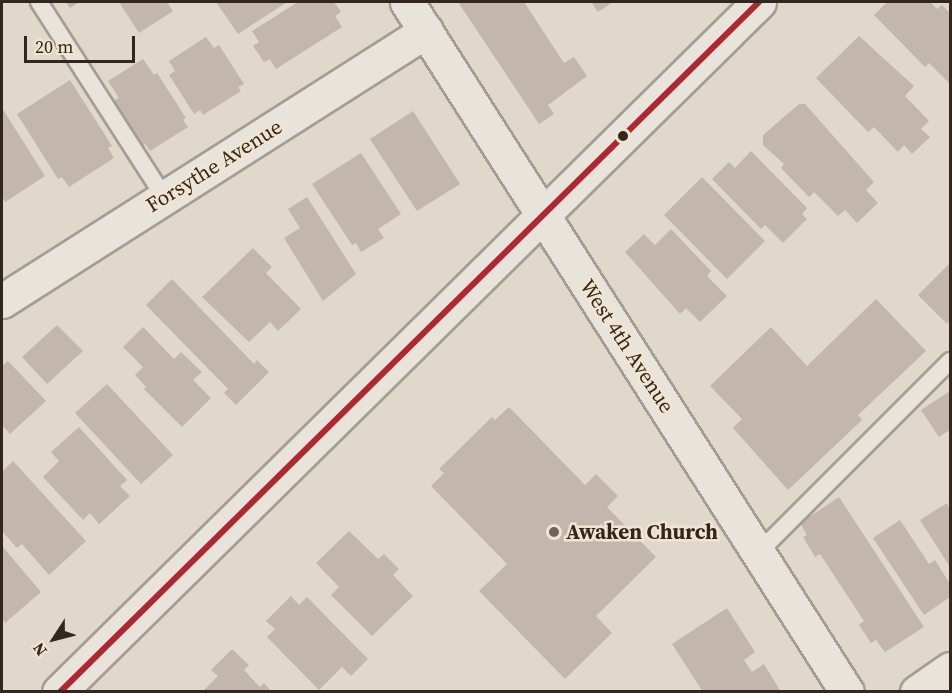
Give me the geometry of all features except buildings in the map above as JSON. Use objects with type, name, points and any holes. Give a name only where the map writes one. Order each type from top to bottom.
[{"type":"street","name":"West 4th Avenue","points":[[407,2],[848,692]]},
{"type":"street","points":[[59,692],[759,2]]},
{"type":"street","name":"Forsythe Avenue","points":[[2,300],[426,31]]},
{"type":"street","points":[[917,692],[951,669]]},
{"type":"lane","points":[[39,2],[164,197]]},
{"type":"lane","points":[[759,552],[951,361]]},
{"type":"transit line","points":[[60,692],[759,2]]},
{"type":"place","name":"Awaken Church","points":[[554,532]]}]
